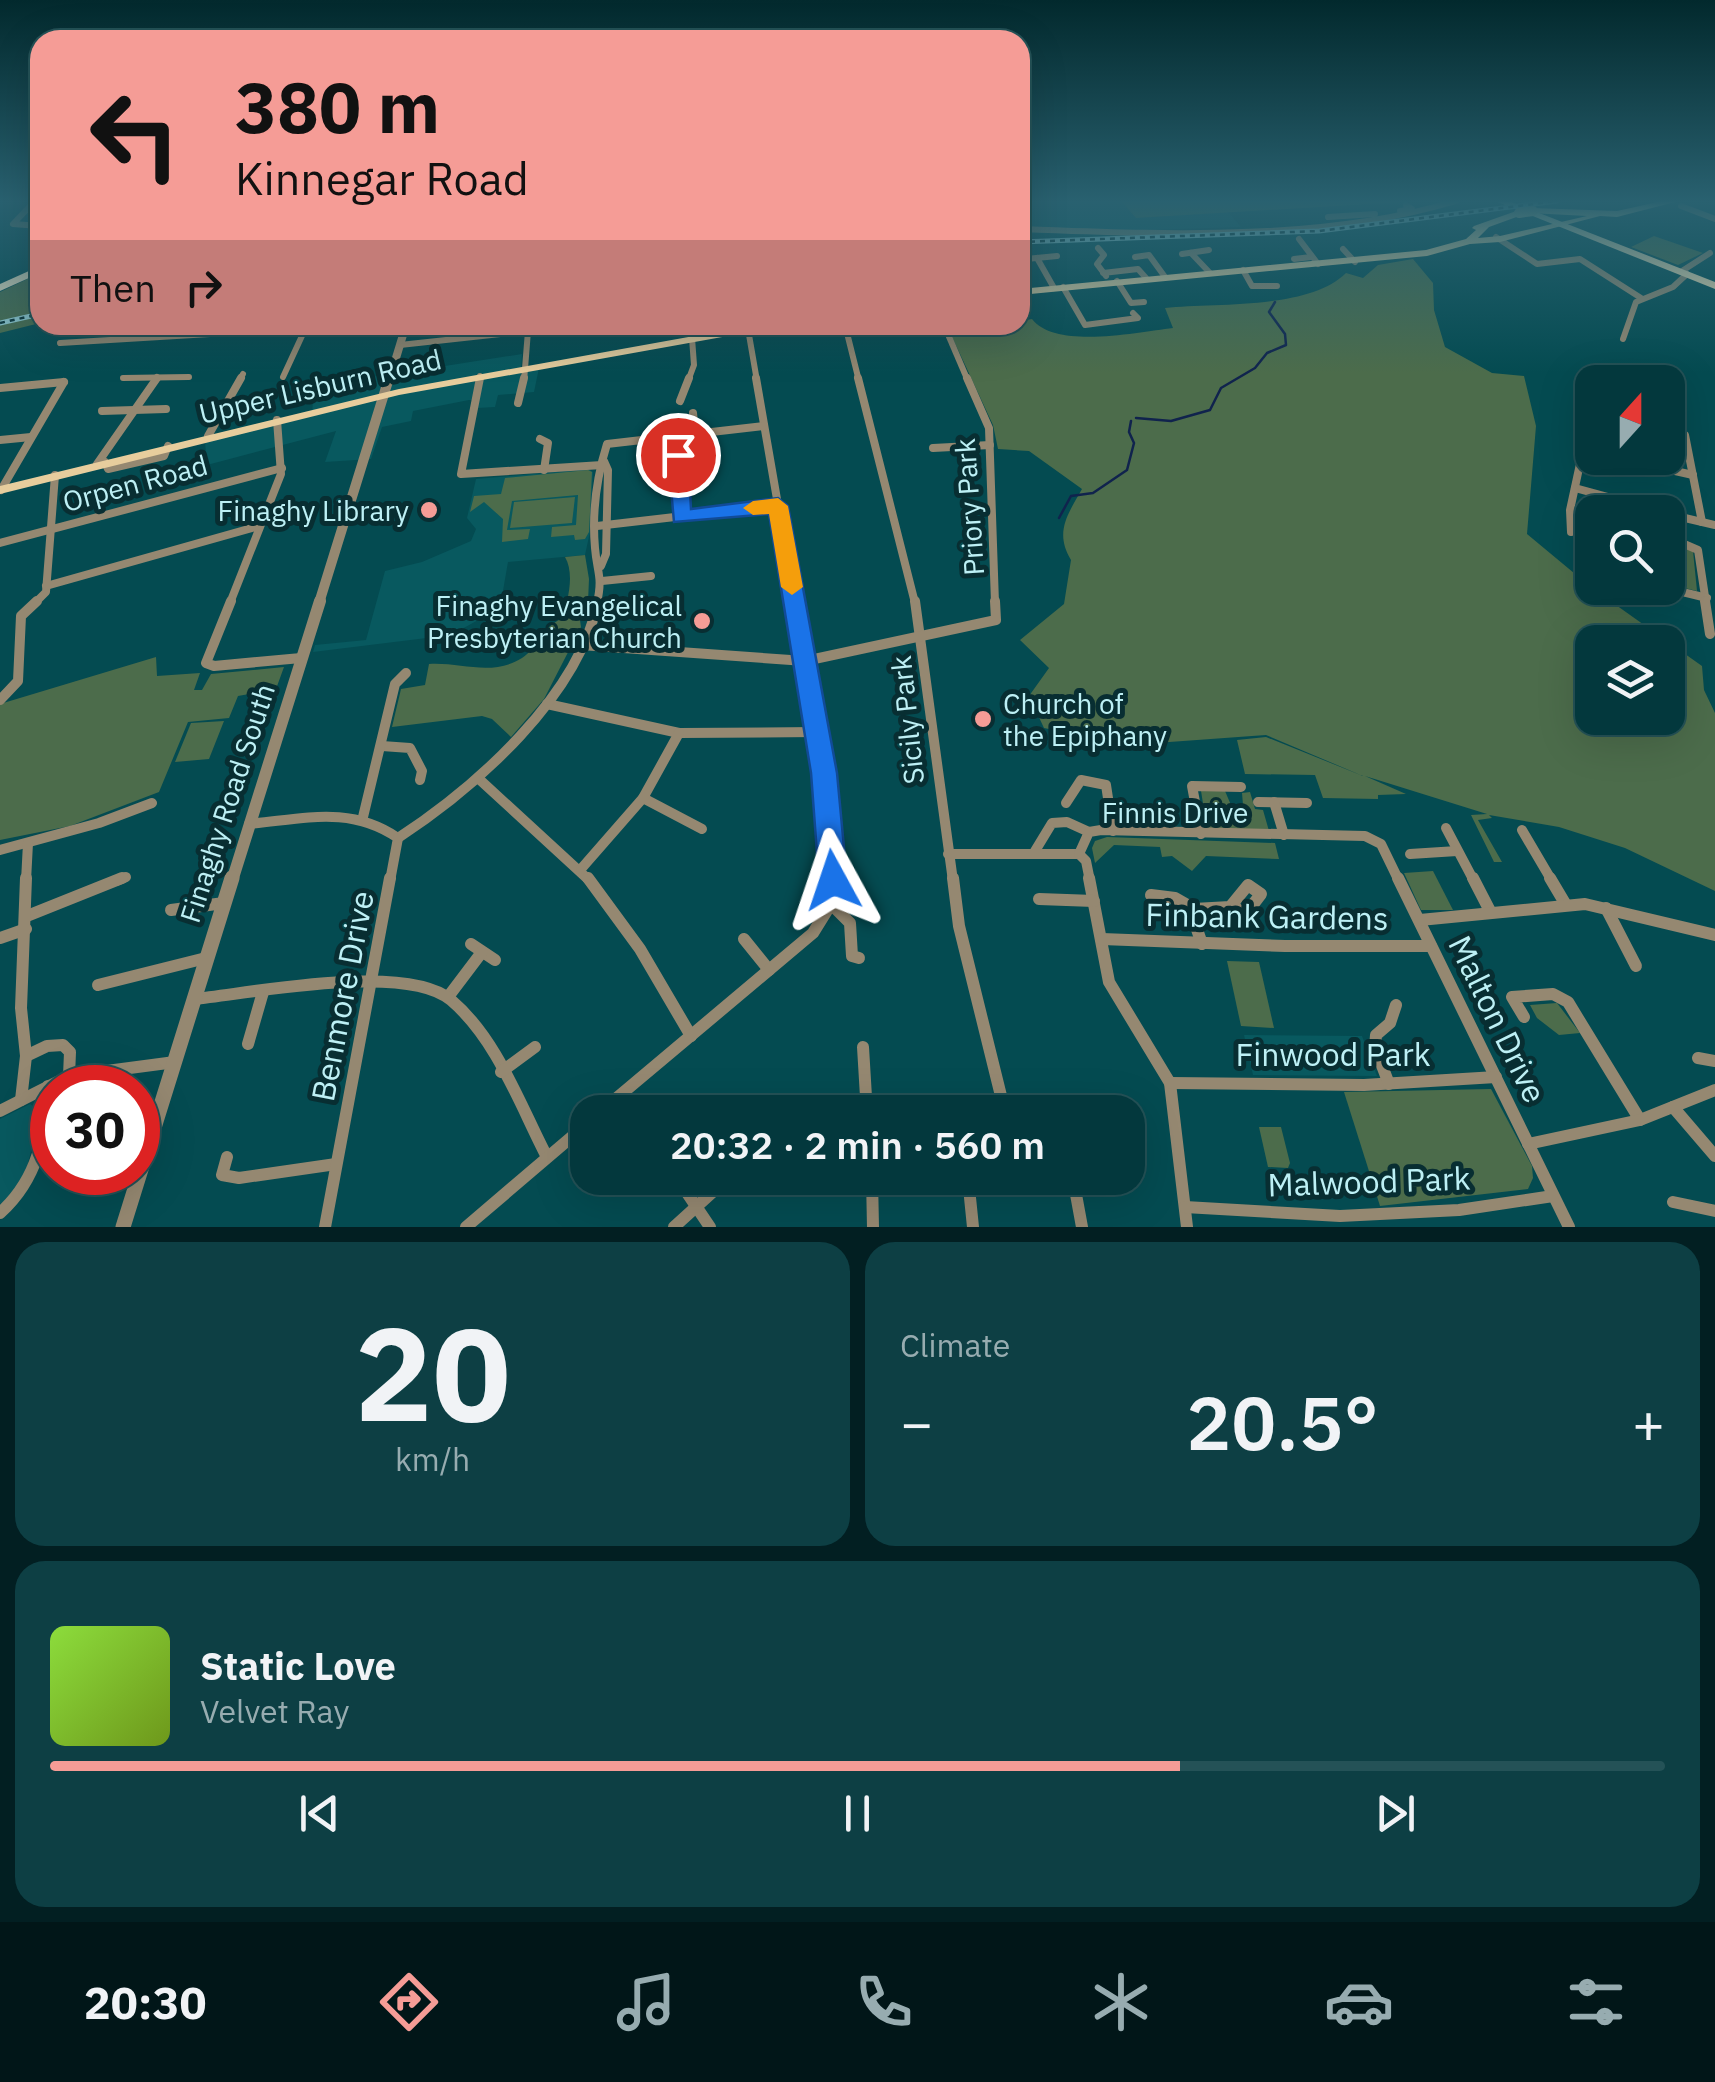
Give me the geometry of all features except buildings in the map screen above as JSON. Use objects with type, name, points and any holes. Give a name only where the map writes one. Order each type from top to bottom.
[{"type":"highway","points":[[1654,258],[1715,286]]},
{"type":"highway","points":[[0,284],[30,270]]},
{"type":"main road","points":[[1030,291],[1110,279],[1383,258]]},
{"type":"main road","name":"Upper Lisburn Road","points":[[0,490],[384,396],[702,335]]},
{"type":"street","points":[[1036,258],[1081,325],[1138,318],[1132,313]]},
{"type":"street","points":[[1102,258],[1097,264],[1131,303],[1144,302]]},
{"type":"street","points":[[1151,258],[1165,277]]},
{"type":"street","points":[[1192,258],[1210,272]]},
{"type":"street","points":[[1296,258],[1314,261]]},
{"type":"street","points":[[1351,258],[1354,262]]},
{"type":"street","points":[[1529,258],[1535,263],[1580,259],[1641,298]]},
{"type":"street","points":[[1613,328],[1624,336],[1634,305],[1641,298],[1673,287],[1684,272],[1705,258]]},
{"type":"street","points":[[1110,279],[1138,269],[1146,278]]},
{"type":"street","points":[[1243,270],[1248,283],[1256,288],[1277,286]]},
{"type":"street","points":[[60,343],[190,335]]},
{"type":"street","points":[[283,377],[302,335]]},
{"type":"street","name":"Finaghy Road South","points":[[123,1227],[403,335]]},
{"type":"street","points":[[400,345],[491,335]]},
{"type":"street","points":[[518,403],[528,335]]},
{"type":"street","points":[[622,1094],[812,932],[831,904],[832,863],[817,732],[749,335]]},
{"type":"street","name":"Sicily Park","points":[[848,335],[923,637],[959,926],[1001,1095]]},
{"type":"street","name":"Priory Park","points":[[923,637],[996,620],[989,428],[948,335]]},
{"type":"street","points":[[680,401],[694,366],[692,338]]},
{"type":"street","points":[[208,436],[243,374]]},
{"type":"street","points":[[480,376],[461,470],[464,476],[604,463]]},
{"type":"street","points":[[124,378],[189,377]]},
{"type":"street","points":[[101,463],[156,378]]},
{"type":"street","points":[[0,388],[64,382],[0,490]]},
{"type":"street","points":[[102,411],[166,409]]},
{"type":"street","points":[[694,433],[695,415]]},
{"type":"street","points":[[277,420],[282,468],[206,663],[214,666],[301,658]]},
{"type":"street","points":[[249,824],[331,815],[363,817],[398,838],[479,779],[547,704],[581,646],[602,581],[601,566],[596,561],[605,442],[764,426]]},
{"type":"street","points":[[677,435],[681,517]]},
{"type":"street","points":[[1685,435],[1702,522]]},
{"type":"street","points":[[0,440],[31,437]]},
{"type":"street","points":[[540,439],[548,442],[544,470]]},
{"type":"street","points":[[933,448],[990,446]]},
{"type":"street","name":"Orpen Road","points":[[0,543],[282,468]]},
{"type":"street","points":[[1685,472],[1694,475]]},
{"type":"street","points":[[0,700],[18,682],[22,616],[45,594],[55,475]]},
{"type":"street","points":[[1559,521],[1571,528],[1580,475]]},
{"type":"street","points":[[1575,488],[1600,495]]},
{"type":"street","points":[[601,526],[778,506]]},
{"type":"street","points":[[1685,518],[1715,525]]},
{"type":"street","points":[[46,586],[260,526]]},
{"type":"street","points":[[1685,543],[1698,550],[1710,634]]},
{"type":"street","points":[[602,581],[652,576]]},
{"type":"street","points":[[1685,593],[1707,598]]},
{"type":"street","points":[[581,646],[805,661],[923,637]]},
{"type":"street","points":[[363,817],[395,684],[406,674]]},
{"type":"street","points":[[547,704],[679,733],[817,732]]},
{"type":"street","points":[[581,869],[642,798],[679,733]]},
{"type":"street","points":[[382,746],[410,748],[422,771],[420,780]]},
{"type":"street","points":[[479,779],[581,869],[640,949],[690,1036]]},
{"type":"street","points":[[1066,803],[1082,780],[1106,784],[1113,830]]},
{"type":"street","points":[[1201,834],[1192,786],[1236,791]]},
{"type":"street","points":[[642,798],[702,830]]},
{"type":"street","name":"Finnis Drive","points":[[1258,802],[1307,802]]},
{"type":"street","name":"Finnis Drive","points":[[1274,802],[1284,835]]},
{"type":"street","points":[[0,850],[152,803]]},
{"type":"street","points":[[1034,851],[1052,823],[1067,822],[1090,832]]},
{"type":"street","points":[[1446,828],[1490,911]]},
{"type":"street","name":"Finnis Drive","points":[[1079,854],[1082,841],[1090,832],[1113,830],[1373,838]]},
{"type":"street","points":[[1522,830],[1566,905]]},
{"type":"street","name":"Benmore Drive","points":[[325,1227],[398,838]]},
{"type":"street","name":"Malton Drive","points":[[1373,838],[1386,851],[1569,1227]]},
{"type":"street","points":[[21,1100],[26,1056],[21,1008],[28,843]]},
{"type":"street","points":[[1410,854],[1457,851]]},
{"type":"street","points":[[948,854],[1079,854],[1090,871],[1109,982],[1170,1082],[1187,1227]]},
{"type":"street","points":[[0,938],[126,877]]},
{"type":"street","points":[[1151,895],[1174,896],[1194,909],[1232,905]]},
{"type":"street","points":[[1039,899],[1094,900]]},
{"type":"street","points":[[171,910],[224,903]]},
{"type":"street","points":[[831,904],[850,923],[852,956],[859,958]]},
{"type":"street","points":[[1420,920],[1585,904],[1715,935]]},
{"type":"street","points":[[1606,908],[1636,966]]},
{"type":"street","points":[[1194,909],[1202,944]]},
{"type":"street","name":"Finbank Gardens","points":[[1102,938],[1202,944],[1431,946]]},
{"type":"street","points":[[744,939],[768,970]]},
{"type":"street","points":[[448,996],[477,948],[495,960]]},
{"type":"street","points":[[98,985],[206,958]]},
{"type":"street","points":[[194,999],[374,980],[401,980],[448,996],[472,1022],[546,1157]]},
{"type":"street","points":[[248,1044],[263,992]]},
{"type":"street","points":[[1524,1017],[1512,997],[1553,994],[1568,1002],[1640,1120]]},
{"type":"street","points":[[1389,1084],[1375,1047],[1376,1035],[1390,1023],[1396,1005]]},
{"type":"street","points":[[26,1056],[47,1046],[63,1045],[70,1052],[69,1065]]},
{"type":"street","points":[[501,1072],[535,1047]]},
{"type":"street","points":[[863,1048],[866,1095]]},
{"type":"street","points":[[1698,1058],[1715,1061]]},
{"type":"street","points":[[152,1065],[174,1062]]},
{"type":"street","name":"Finwood Park","points":[[1170,1082],[1389,1084],[1496,1077]]},
{"type":"street","points":[[1528,1144],[1640,1120],[1715,1090]]},
{"type":"street","points":[[0,1110],[30,1095]]},
{"type":"street","points":[[1673,1108],[1715,1156]]},
{"type":"street","points":[[466,1227],[570,1138]]},
{"type":"street","points":[[227,1157],[222,1175],[239,1178],[336,1164]]},
{"type":"street","points":[[0,1213],[20,1194],[30,1176]]},
{"type":"street","points":[[689,1195],[710,1227]]},
{"type":"street","points":[[674,1227],[709,1195]]},
{"type":"street","points":[[872,1195],[873,1227]]},
{"type":"street","points":[[970,1195],[973,1227]]},
{"type":"street","points":[[1076,1195],[1082,1227]]},
{"type":"street","name":"Malwood Park","points":[[1185,1207],[1340,1216],[1460,1210],[1553,1196]]},
{"type":"street","points":[[1673,1202],[1715,1212]]},
{"type":"shaded area","points":[[522,354],[521,371],[539,368],[534,392],[498,395],[495,407],[477,408],[478,401],[469,400],[413,411],[411,421],[382,427],[371,459],[325,462],[336,431],[207,465],[205,442],[312,416],[314,383],[395,374],[399,362],[431,358],[432,368]]},
{"type":"shaded area","points":[[588,469],[593,472],[585,555],[508,562],[500,608],[451,635],[313,652],[315,645],[366,640],[385,571],[422,562],[471,541],[476,529],[467,518],[476,479]]},
{"type":"shaded area","points":[[1244,1035],[1362,1036],[1377,1076],[1253,1075]]},
{"type":"shaded area","points":[[30,1104],[30,1155],[23,1184],[18,1193],[0,1204],[0,1119]]},
{"type":"green space","points":[[1660,258],[1692,258],[1678,265]]},
{"type":"green space","points":[[1413,259],[1433,283],[1434,310],[1445,347],[1492,373],[1524,376],[1536,426],[1527,534],[1575,574],[1575,605],[1616,605],[1644,625],[1575,625],[1575,735],[1685,735],[1685,654],[1702,666],[1704,690],[1715,713],[1715,891],[1625,848],[1559,827],[1489,815],[1492,818],[1478,820],[1502,862],[1494,862],[1471,815],[1487,814],[1365,776],[1406,794],[1378,795],[1378,799],[1323,798],[1315,775],[1245,774],[1237,740],[1266,737],[1363,776],[1266,735],[1128,745],[1044,728],[1029,696],[1049,668],[1020,640],[1064,604],[1071,560],[1063,532],[1082,489],[1029,451],[998,449],[993,425],[951,335],[1030,335],[1032,319],[1059,334],[1078,337],[1173,328],[1165,308],[1285,299],[1330,285],[1346,273],[1363,278],[1378,265]]},
{"type":"green space","points":[[30,278],[30,326],[0,333],[0,292]]},
{"type":"green space","points":[[592,472],[589,532],[585,539],[575,540],[574,535],[551,537],[552,527],[576,525],[578,495],[512,501],[507,530],[530,529],[528,539],[502,542],[503,519],[484,502],[470,512],[474,496],[501,494],[505,478]]},
{"type":"green space","points":[[575,497],[572,523],[510,528],[514,502]]},
{"type":"green space","points":[[1685,548],[1693,551],[1697,591],[1685,588]]},
{"type":"green space","points":[[585,555],[588,602],[573,618],[580,620],[581,627],[544,699],[511,737],[492,719],[482,716],[392,727],[401,689],[425,685],[429,664],[499,667],[527,654],[549,627],[561,619],[570,580],[565,557]]},
{"type":"green space","points":[[156,657],[157,676],[200,673],[194,690],[202,690],[211,674],[284,667],[276,689],[238,696],[229,718],[188,722],[159,792],[70,826],[0,840],[0,704]]},
{"type":"green space","points":[[224,721],[209,759],[175,762],[191,723]]},
{"type":"green space","points":[[1201,791],[1225,791],[1231,805],[1243,805],[1242,793],[1250,792],[1255,809],[1263,810],[1269,831],[1207,828]]},
{"type":"green space","points":[[1107,837],[1275,843],[1279,859],[1206,856],[1192,871],[1172,856],[1162,857],[1160,847],[1114,845],[1095,863],[1095,841]]},
{"type":"green space","points":[[1433,871],[1453,910],[1421,910],[1404,873]]},
{"type":"green space","points":[[1227,961],[1259,962],[1274,1028],[1241,1026]]},
{"type":"green space","points":[[1557,1003],[1580,1033],[1559,1035],[1537,1018],[1530,1005]]},
{"type":"green space","points":[[1491,1089],[1532,1166],[1533,1178],[1528,1189],[1380,1206],[1344,1092]]},
{"type":"green space","points":[[1259,1127],[1281,1127],[1288,1168],[1268,1167]]},
{"type":"waterway","points":[[1136,418],[1171,421],[1210,410],[1221,388],[1255,368],[1267,353],[1286,345],[1285,334],[1269,312],[1275,302]]},
{"type":"waterway","points":[[1059,518],[1071,496],[1093,493],[1127,470],[1134,443],[1129,432],[1131,421]]},
{"type":"railway","points":[[0,323],[30,316]]},
{"type":"slow traffic","points":[[753,508],[778,506],[792,587]]},
{"type":"place","name":"Finaghy Library","points":[[429,510]]},
{"type":"place","name":"Finaghy Evangelical Presbyterian Church","points":[[702,621]]},
{"type":"place","name":"Church of the Epiphany","points":[[983,719]]},
{"type":"route","points":[[678,455],[681,517],[778,506],[824,773],[833,880]]}]
